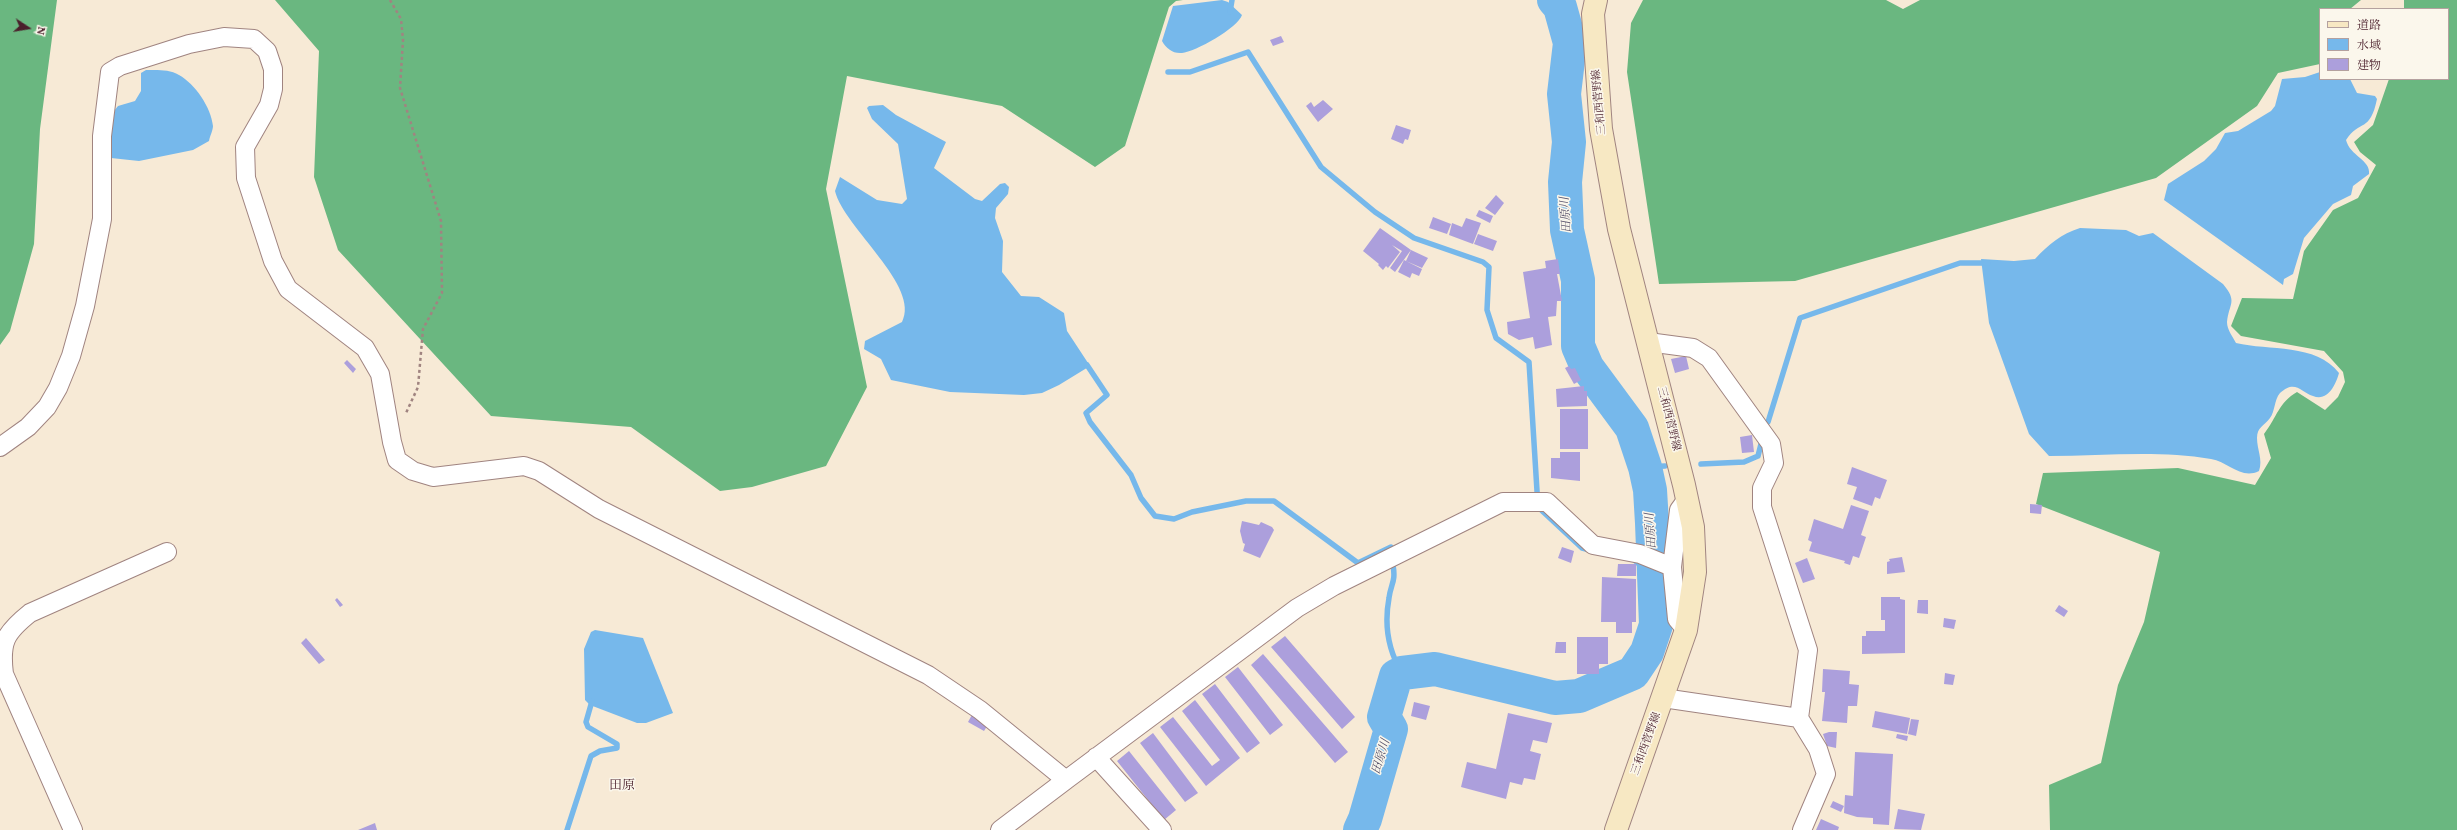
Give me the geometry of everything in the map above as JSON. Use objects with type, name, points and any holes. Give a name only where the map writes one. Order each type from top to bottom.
[{"type":"main road","name":"三和西菅野線","points":[[1591,5],[1601,128],[1619,229],[1687,499],[1695,549],[1692,601],[1686,630],[1616,830]]},
{"type":"street","points":[[0,447],[28,427],[47,407],[58,388],[71,356],[85,306],[100,233],[102,136],[110,72],[120,66],[189,44],[224,37],[254,39],[267,51],[273,69],[273,89],[269,105],[245,147],[246,178],[273,261],[288,289],[365,348],[380,374],[397,460],[413,471],[433,477],[524,466],[539,471],[599,509],[928,676],[980,710],[1066,780]]},
{"type":"street","points":[[1648,342],[1693,348],[1709,358],[1771,444],[1774,463],[1762,488],[1762,507],[1808,650],[1799,718],[1818,749],[1826,774],[1802,830]]},
{"type":"street","points":[[1686,630],[1677,619],[1668,565],[1679,510],[1687,499]]},
{"type":"street","points":[[1000,830],[1297,608],[1334,586],[1504,502],[1547,502],[1593,545],[1640,554],[1668,565]]},
{"type":"street","points":[[73,830],[4,674],[1,651],[12,628],[30,613],[167,552]]},
{"type":"street","points":[[1663,698],[1799,718]]},
{"type":"street","points":[[1096,757],[1162,830]]},
{"type":"path","points":[[390,0],[401,19],[403,40],[400,88],[442,221],[442,294],[423,329],[418,387],[405,414]]},
{"type":"green space","points":[[0,0],[57,0],[40,129],[34,244],[10,331],[0,345]]},
{"type":"green space","points":[[275,0],[1183,0],[1176,1],[1169,7],[1125,146],[1095,167],[1002,106],[847,76],[826,189],[867,387],[826,466],[752,487],[720,491],[631,427],[491,416],[338,250],[314,177],[319,51]]},
{"type":"green space","points":[[1643,0],[1886,0],[1903,9],[1920,0],[2361,0],[2351,8],[2319,8],[2319,64],[2278,73],[2257,106],[2156,178],[1795,281],[1659,284],[1627,72],[1631,23]]},
{"type":"green space","points":[[2404,0],[2457,0],[2457,830],[2050,830],[2049,785],[2101,763],[2118,685],[2144,622],[2160,552],[2036,504],[2043,473],[2178,468],[2255,485],[2271,458],[2264,434],[2286,400],[2297,392],[2325,410],[2338,397],[2345,382],[2343,372],[2324,351],[2241,336],[2231,326],[2242,298],[2293,299],[2304,251],[2333,210],[2358,198],[2376,165],[2360,152],[2354,142],[2373,125],[2389,80],[2449,80],[2449,8],[2404,8]]},
{"type":"water","points":[[1222,0],[1228,2],[1242,15],[1233,26],[1206,44],[1188,52],[1179,53],[1173,51],[1164,44],[1162,41],[1173,6]]},
{"type":"water","points":[[146,70],[163,70],[175,73],[191,84],[206,104],[212,119],[213,128],[209,141],[193,150],[139,161],[111,158],[109,153],[114,111],[118,106],[135,101],[141,91],[141,73]]},
{"type":"water","points":[[2319,72],[2319,80],[2350,80],[2357,93],[2375,96],[2377,99],[2374,110],[2368,121],[2351,134],[2346,140],[2352,150],[2367,165],[2369,174],[2353,186],[2351,195],[2333,204],[2304,238],[2293,274],[2284,279],[2283,285],[2164,200],[2168,184],[2204,161],[2216,149],[2225,133],[2238,131],[2271,111],[2275,106],[2282,79],[2305,77]]},
{"type":"water","points":[[883,105],[896,115],[946,142],[934,168],[975,199],[982,201],[1000,184],[1005,183],[1009,187],[1008,194],[996,208],[995,218],[1003,241],[1002,272],[1021,296],[1039,297],[1064,313],[1067,331],[1090,366],[1059,385],[1042,393],[1024,395],[950,392],[891,380],[881,359],[864,349],[865,341],[902,322],[905,308],[901,292],[892,274],[841,206],[835,191],[840,177],[877,200],[902,204],[907,199],[898,144],[872,119],[867,108],[869,106]]},
{"type":"water","points":[[2080,228],[2126,230],[2139,236],[2153,233],[2223,284],[2228,290],[2231,303],[2227,325],[2236,343],[2305,352],[2329,363],[2339,373],[2333,387],[2323,396],[2313,396],[2294,387],[2285,389],[2280,393],[2272,415],[2257,434],[2260,458],[2259,471],[2253,473],[2241,472],[2211,459],[2191,456],[2130,454],[2049,456],[2029,434],[1989,323],[1981,259],[2014,261],[2035,259],[2056,240],[2067,233]]},
{"type":"water","points":[[595,630],[643,638],[673,713],[646,723],[637,723],[590,705],[585,700],[584,649],[591,632]]},
{"type":"building","points":[[1281,36],[1284,42],[1273,46],[1270,40]]},
{"type":"building","points":[[1323,100],[1333,109],[1318,122],[1306,106],[1311,102],[1314,107]]},
{"type":"building","points":[[1396,125],[1411,130],[1408,140],[1405,139],[1403,144],[1391,139]]},
{"type":"building","points":[[1496,195],[1504,203],[1495,215],[1485,208]]},
{"type":"building","points":[[1479,210],[1493,216],[1490,223],[1476,216]]},
{"type":"building","points":[[1433,217],[1451,224],[1447,234],[1429,228]]},
{"type":"building","points":[[1466,218],[1481,223],[1473,244],[1449,235],[1452,223],[1462,227]]},
{"type":"building","points":[[1380,228],[1411,250],[1395,272],[1390,268],[1402,251],[1392,245],[1400,252],[1388,268],[1386,266],[1383,270],[1378,265],[1379,264],[1363,251]]},
{"type":"building","points":[[1478,234],[1497,241],[1493,251],[1474,244]]},
{"type":"building","points":[[1411,250],[1428,258],[1422,268],[1406,261]]},
{"type":"building","points":[[1558,259],[1560,274],[1557,274],[1562,301],[1557,301],[1556,316],[1548,317],[1552,345],[1535,349],[1533,337],[1519,340],[1508,334],[1507,322],[1530,318],[1523,272],[1546,268],[1545,261]]},
{"type":"building","points":[[1404,260],[1422,269],[1419,276],[1412,273],[1410,278],[1398,272]]},
{"type":"building","points":[[1686,356],[1689,369],[1675,373],[1671,359]]},
{"type":"building","points":[[347,360],[356,369],[353,373],[344,363]]},
{"type":"building","points":[[1569,366],[1571,369],[1575,368],[1581,380],[1574,384],[1565,368]]},
{"type":"building","points":[[1584,386],[1584,391],[1587,391],[1587,406],[1557,407],[1556,389]]},
{"type":"building","points":[[1560,409],[1588,409],[1588,449],[1560,449]]},
{"type":"building","points":[[1752,435],[1754,452],[1742,453],[1740,437]]},
{"type":"building","points":[[1560,452],[1580,452],[1580,481],[1551,478],[1551,458],[1560,458]]},
{"type":"building","points":[[1852,467],[1887,480],[1880,499],[1875,497],[1872,506],[1853,499],[1857,487],[1847,484]]},
{"type":"building","points":[[2030,504],[2042,505],[2041,514],[2030,513]]},
{"type":"building","points":[[1851,505],[1869,511],[1861,535],[1866,537],[1859,558],[1853,556],[1850,565],[1844,563],[1845,561],[1809,551],[1812,542],[1808,540],[1814,519],[1843,529]]},
{"type":"building","points":[[1242,521],[1259,525],[1261,522],[1272,527],[1274,530],[1260,558],[1243,551],[1245,544],[1243,543],[1240,531]]},
{"type":"building","points":[[1562,547],[1574,551],[1571,563],[1558,558]]},
{"type":"building","points":[[1902,557],[1905,572],[1887,574],[1887,562],[1890,561],[1889,559]]},
{"type":"building","points":[[1807,558],[1815,579],[1803,583],[1795,563]]},
{"type":"building","points":[[1618,564],[1636,564],[1636,576],[1617,576]]},
{"type":"building","points":[[1602,577],[1636,579],[1636,622],[1632,622],[1632,633],[1616,633],[1616,622],[1601,622]]},
{"type":"building","points":[[1881,597],[1900,597],[1900,599],[1905,600],[1905,653],[1862,654],[1862,636],[1866,636],[1866,631],[1885,631],[1885,620],[1881,620]]},
{"type":"building","points":[[337,598],[343,605],[340,607],[335,600]]},
{"type":"building","points":[[1918,600],[1928,600],[1928,614],[1917,613]]},
{"type":"building","points":[[2059,605],[2068,611],[2064,617],[2055,611]]},
{"type":"building","points":[[1944,618],[1956,620],[1954,629],[1943,627]]},
{"type":"building","points":[[1285,636],[1355,717],[1342,729],[1271,647]]},
{"type":"building","points":[[1577,637],[1608,637],[1608,664],[1599,664],[1599,674],[1577,674]]},
{"type":"building","points":[[306,638],[325,660],[319,664],[301,643]]},
{"type":"building","points":[[1556,642],[1566,642],[1566,653],[1555,653]]},
{"type":"building","points":[[1263,654],[1348,752],[1335,763],[1251,665]]},
{"type":"building","points":[[1238,667],[1283,725],[1270,735],[1225,677]]},
{"type":"building","points":[[1823,669],[1850,671],[1849,684],[1859,685],[1857,706],[1848,706],[1847,723],[1822,721],[1825,692],[1822,692]]},
{"type":"building","points":[[1945,673],[1955,675],[1953,685],[1944,684]]},
{"type":"building","points":[[1215,684],[1260,743],[1247,753],[1202,694]]},
{"type":"building","points":[[1195,700],[1240,758],[1206,786],[1160,727],[1173,717],[1212,766],[1220,760],[1182,711]]},
{"type":"building","points":[[1414,702],[1430,706],[1426,720],[1411,716]]},
{"type":"building","points":[[1875,711],[1910,718],[1907,734],[1872,727]]},
{"type":"building","points":[[973,713],[989,723],[984,731],[968,722]]},
{"type":"building","points":[[1508,713],[1552,723],[1547,743],[1533,740],[1530,751],[1541,754],[1535,780],[1524,778],[1522,785],[1510,782],[1506,799],[1461,787],[1467,762],[1496,769]]},
{"type":"building","points":[[1911,719],[1919,720],[1916,736],[1908,734]]},
{"type":"building","points":[[1837,732],[1836,748],[1827,746],[1823,734]]},
{"type":"building","points":[[1153,733],[1198,793],[1185,802],[1140,743]]},
{"type":"building","points":[[1897,734],[1908,736],[1907,741],[1896,738]]},
{"type":"building","points":[[1129,751],[1176,810],[1164,820],[1117,761]]},
{"type":"building","points":[[1855,752],[1893,754],[1889,825],[1873,824],[1873,818],[1857,817],[1844,813],[1845,795],[1853,796]]},
{"type":"building","points":[[1833,801],[1844,806],[1841,812],[1830,807]]},
{"type":"building","points":[[1898,809],[1925,814],[1921,830],[1894,829]]},
{"type":"building","points":[[1821,819],[1839,827],[1838,830],[1816,830]]},
{"type":"building","points":[[375,823],[377,830],[358,830]]},
{"type":"waterway","points":[[1230,12],[1232,0]]},
{"type":"waterway","name":"田原川","points":[[1360,830],[1365,819],[1391,729],[1384,717],[1396,676],[1402,673],[1435,669],[1555,698],[1579,696],[1633,673],[1647,652],[1656,625],[1650,490],[1645,467],[1632,428],[1587,367],[1578,346],[1578,280],[1567,230],[1565,182],[1569,142],[1564,94],[1570,43],[1560,7],[1554,0]]},
{"type":"waterway","points":[[1168,72],[1190,72],[1248,52],[1321,167],[1375,212],[1414,238],[1483,262],[1489,267],[1487,310],[1496,338],[1529,362],[1538,507],[1582,548],[1590,550]]},
{"type":"waterway","points":[[1768,422],[1800,318],[1960,263],[1988,263]]},
{"type":"waterway","points":[[1087,365],[1107,395],[1086,413],[1090,422],[1131,475],[1141,498],[1155,516],[1174,519],[1192,512],[1246,501],[1274,501],[1358,563],[1391,547],[1391,551]]},
{"type":"waterway","points":[[1701,464],[1744,462],[1758,456],[1761,444]]},
{"type":"waterway","points":[[1645,467],[1665,466]]},
{"type":"waterway","points":[[1633,559],[1654,577]]},
{"type":"waterway","points":[[1393,565],[1394,579],[1390,593],[1387,628],[1390,646],[1402,673]]},
{"type":"waterway","points":[[567,830],[591,756],[600,751],[617,748],[617,744],[588,727],[586,722],[592,701]]},
{"type":"district","name":"田原","points":[[622,787]]}]
